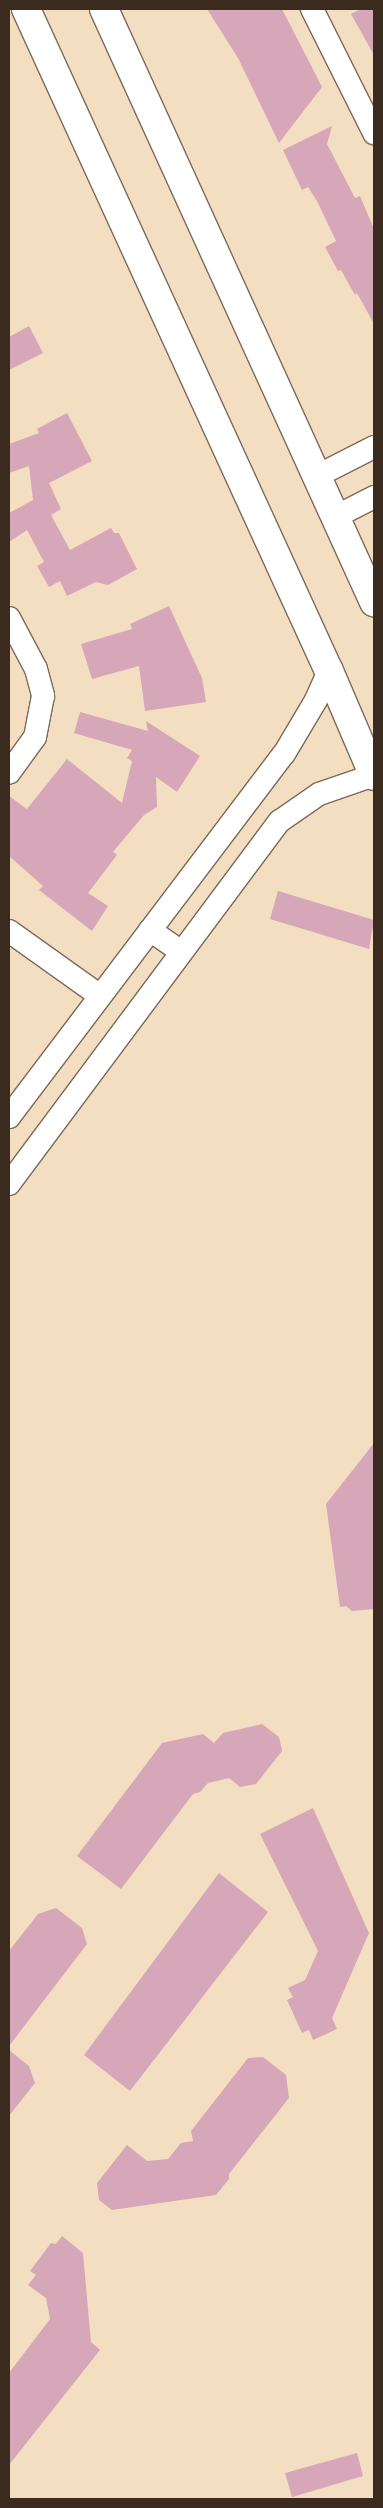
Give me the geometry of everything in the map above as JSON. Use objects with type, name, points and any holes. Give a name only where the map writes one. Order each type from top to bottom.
[{"type":"street","points":[[9,1184],[280,821],[328,790],[374,775],[329,671],[26,9]]},
{"type":"street","points":[[104,9],[374,602]]},
{"type":"street","points":[[312,9],[374,134]]},
{"type":"street","points":[[317,476],[374,447]]},
{"type":"street","points":[[335,517],[374,498]]},
{"type":"street","points":[[9,618],[36,669],[43,696],[35,737],[9,774]]},
{"type":"street","points":[[9,1117],[284,754],[316,700],[329,671]]},
{"type":"street","points":[[150,930],[181,952]]},
{"type":"street","points":[[9,931],[100,996]]},
{"type":"building","points":[[207,9],[282,9],[322,87],[279,143],[238,58]]},
{"type":"building","points":[[361,9],[374,9],[374,55],[351,14]]},
{"type":"building","points":[[332,126],[327,144],[355,198],[360,196],[374,229],[374,324],[357,293],[355,295],[341,270],[338,271],[325,247],[336,241],[317,201],[308,187],[302,190],[283,150]]},
{"type":"building","points":[[29,326],[43,353],[9,370],[9,337]]},
{"type":"building","points":[[67,413],[92,461],[49,483],[61,509],[51,515],[70,550],[111,528],[114,533],[119,533],[137,569],[108,585],[96,582],[67,596],[60,581],[49,587],[37,566],[44,562],[27,530],[9,542],[9,513],[33,500],[29,466],[9,473],[9,444],[39,433],[37,429]]},
{"type":"building","points":[[169,606],[202,678],[206,702],[145,711],[139,666],[92,679],[81,644],[132,629],[130,624]]},
{"type":"building","points":[[80,712],[148,731],[146,721],[200,756],[177,792],[156,777],[157,807],[144,815],[113,852],[117,855],[88,893],[108,906],[92,931],[39,890],[43,886],[9,856],[9,796],[27,809],[67,759],[122,803],[132,761],[127,758],[132,750],[74,733]]},
{"type":"building","points":[[278,891],[374,920],[369,949],[270,919]]},
{"type":"building","points":[[374,1443],[374,1609],[352,1611],[346,1606],[340,1607],[326,1504]]},
{"type":"building","points":[[262,1724],[279,1737],[282,1751],[256,1784],[240,1787],[229,1778],[208,1783],[200,1792],[193,1794],[121,1889],[77,1856],[162,1743],[203,1734],[214,1743],[223,1733]]},
{"type":"building","points":[[313,1808],[369,1933],[332,2018],[337,2029],[313,2040],[309,2030],[302,2033],[287,2000],[293,1997],[288,1988],[305,1980],[318,1951],[260,1834]]},
{"type":"building","points":[[219,1873],[268,1912],[130,2091],[84,2055]]},
{"type":"building","points":[[56,1908],[82,1928],[87,1944],[9,2046],[9,1951],[38,1914]]},
{"type":"building","points":[[9,2050],[29,2066],[35,2083],[9,2116]]},
{"type":"building","points":[[263,2057],[286,2075],[289,2098],[229,2174],[229,2179],[216,2195],[112,2210],[99,2200],[97,2183],[127,2145],[147,2161],[168,2159],[181,2143],[193,2141],[191,2131],[248,2058]]},
{"type":"building","points":[[62,2236],[83,2253],[91,2342],[100,2350],[9,2465],[9,2373],[50,2319],[46,2298],[28,2285],[36,2275],[30,2271],[51,2243],[56,2244]]},
{"type":"building","points":[[357,2453],[363,2476],[292,2497],[285,2473]]}]
